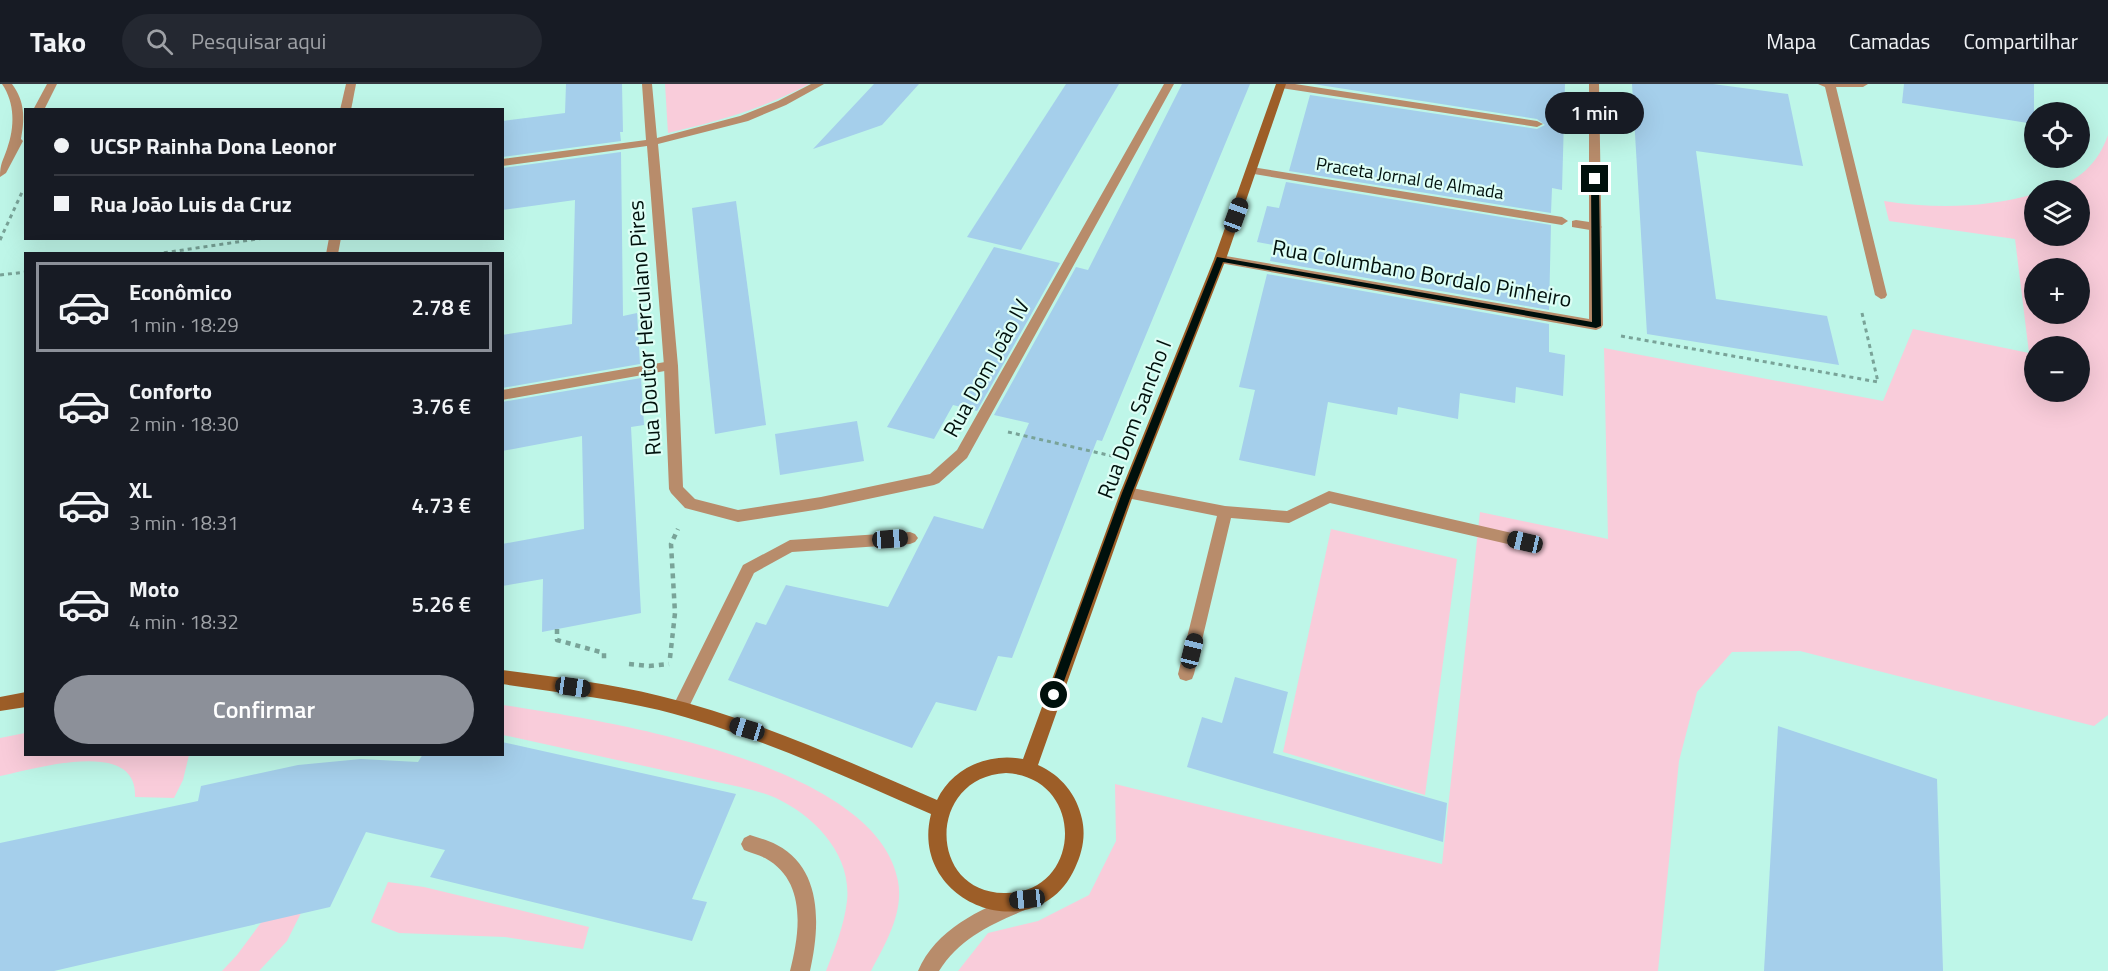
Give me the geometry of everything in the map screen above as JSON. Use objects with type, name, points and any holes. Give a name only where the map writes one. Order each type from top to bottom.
[{"type":"main road","name":"Rua Dom Sancho I","points":[[1028,769],[1127,493],[1220,259],[1281,84]]},
{"type":"main road","points":[[504,677],[620,694],[680,708],[747,729],[941,810]]},
{"type":"main road","points":[[0,704],[24,699]]},
{"type":"main road","points":[[1012,766],[1028,769],[1050,780],[1065,794],[1074,812],[1077,833],[1074,854],[1063,873],[1047,888],[1027,899],[1003,902],[980,898],[960,887],[945,870],[936,850],[935,828],[941,810],[954,789],[971,776],[991,768],[1012,766]]},
{"type":"street","points":[[7,84],[17,100],[19,112],[13,147]]},
{"type":"street","points":[[39,108],[52,84]]},
{"type":"street","points":[[345,108],[351,84]]},
{"type":"street","name":"Rua Doutor Herculano Pires","points":[[647,84],[671,366],[676,489],[690,504]]},
{"type":"street","points":[[504,163],[651,143],[724,126],[793,100],[819,84]]},
{"type":"street","name":"Rua Dom João IV","points":[[690,504],[738,516],[934,479],[962,454],[1169,84]]},
{"type":"street","points":[[1281,84],[1537,124]]},
{"type":"street","points":[[1594,84],[1596,326]]},
{"type":"street","points":[[1863,84],[1826,84],[1881,295]]},
{"type":"street","points":[[0,173],[24,131]]},
{"type":"street","name":"Praceta Jornal de Almada","points":[[1252,171],[1562,221]]},
{"type":"street","points":[[1576,224],[1596,227]]},
{"type":"street","name":"Rua Columbano Bordalo Pinheiro","points":[[1220,259],[1596,326]]},
{"type":"street","points":[[504,395],[671,366]]},
{"type":"street","points":[[1127,493],[1225,512],[1290,517],[1329,497],[1525,542]]},
{"type":"street","points":[[1186,674],[1225,512]]},
{"type":"street","points":[[680,708],[748,569],[790,546],[910,538]]},
{"type":"street","points":[[750,844],[772,852],[792,868],[804,890],[809,917],[807,947],[800,971]]},
{"type":"street","points":[[927,971],[945,944],[973,923],[1027,899]]},
{"type":"path","points":[[0,240],[24,187]]},
{"type":"path","points":[[170,252],[250,240]]},
{"type":"path","points":[[0,275],[24,272]]},
{"type":"path","name":"Rua Columbano Bordalo Pinheiro","points":[[1596,326],[1623,337],[1878,382],[1860,303]]},
{"type":"path","points":[[978,425],[1139,462]]},
{"type":"path","points":[[626,663],[649,666],[670,664],[675,613],[671,544],[690,504]]},
{"type":"path","points":[[557,629],[557,640],[604,653],[603,660],[614,662]]},
{"type":"shaded area","points":[[665,84],[809,84],[740,113],[668,133]]},
{"type":"shaded area","points":[[2108,135],[2108,715],[2094,726],[1800,651],[1732,652],[1697,692],[1679,761],[1658,971],[958,971],[988,933],[1038,921],[1089,895],[1116,841],[1115,784],[1442,864],[1480,512],[1608,539],[1604,348],[1883,401],[1913,329],[2024,352],[2024,402],[2090,402],[2090,336],[2027,336],[2025,324],[2090,324],[2090,258],[2024,258],[2024,312],[2015,239],[1889,221],[1884,201],[1960,206],[2024,197],[2024,246],[2090,246],[2090,180],[2073,180],[2090,168]]},
{"type":"shaded area","points":[[1331,529],[1457,559],[1425,795],[1283,752]]},
{"type":"shaded area","points":[[504,705],[604,722],[730,754],[790,777],[841,805],[879,840],[898,881],[896,916],[871,971],[826,971],[839,937],[847,901],[847,884],[843,868],[828,839],[804,815],[776,798],[754,790],[504,735]]},
{"type":"shaded area","points":[[24,733],[24,756],[189,756],[183,780],[174,798],[135,797],[131,778],[120,767],[102,762],[81,761],[58,764],[0,776],[0,738]]},
{"type":"shaded area","points":[[388,882],[424,887],[589,927],[583,949],[505,937],[399,933],[371,922]]},
{"type":"shaded area","points":[[313,889],[287,941],[259,971],[222,971],[263,920]]},
{"type":"building","points":[[566,84],[622,84],[623,132],[620,132],[621,141],[504,157],[504,121],[565,113]]},
{"type":"building","points":[[874,84],[919,84],[882,125],[813,149]]},
{"type":"building","points":[[1066,84],[1119,84],[1021,250],[967,237]]},
{"type":"building","points":[[1182,84],[1250,84],[1102,441],[1097,440],[1012,658],[998,656],[976,711],[936,702],[912,748],[728,680],[756,622],[766,625],[786,585],[888,607],[934,516],[983,529],[1029,423],[994,415],[1076,267],[1088,270]]},
{"type":"building","points":[[1313,84],[1565,84],[1562,190],[1552,188],[1551,213],[1289,171],[1310,95],[1537,129],[1545,125],[1537,119]]},
{"type":"building","points":[[1632,84],[1713,84],[1788,94],[1803,166],[1696,151],[1716,299],[1827,316],[1839,365],[1647,334]]},
{"type":"building","points":[[1904,84],[2034,84],[2034,102],[2024,102],[2024,122],[1902,103]]},
{"type":"building","points":[[621,152],[623,316],[637,313],[640,364],[504,388],[504,335],[572,324],[575,200],[504,210],[504,168]]},
{"type":"building","points":[[1286,182],[1551,225],[1549,310],[1270,261],[1274,245],[1257,242],[1267,206],[1279,208]]},
{"type":"building","points":[[736,201],[766,425],[715,434],[692,208]]},
{"type":"building","points":[[994,247],[1060,263],[977,411],[953,405],[934,439],[887,427]]},
{"type":"building","points":[[1267,274],[1549,324],[1549,352],[1565,355],[1563,396],[1516,387],[1515,403],[1460,393],[1458,419],[1398,407],[1397,415],[1328,402],[1315,476],[1239,460],[1255,390],[1239,387]]},
{"type":"building","points":[[641,378],[644,425],[631,427],[641,613],[542,632],[543,579],[504,586],[504,544],[584,529],[582,436],[504,451],[504,402]]},
{"type":"building","points":[[857,421],[864,461],[780,475],[775,434]]},
{"type":"building","points":[[1235,677],[1288,692],[1273,753],[1447,803],[1443,842],[1187,767],[1202,717],[1222,723]]},
{"type":"building","points":[[1778,726],[1937,779],[1943,971],[1764,971]]},
{"type":"building","points":[[504,742],[736,794],[692,899],[707,902],[692,941],[430,877],[445,850],[366,832],[330,907],[54,971],[0,971],[0,843],[198,801],[201,786],[298,765],[361,759],[418,762],[422,756],[504,756]]},
{"type":"route","points":[[1054,695],[1127,493],[1220,259],[1596,326],[1595,179]]}]
